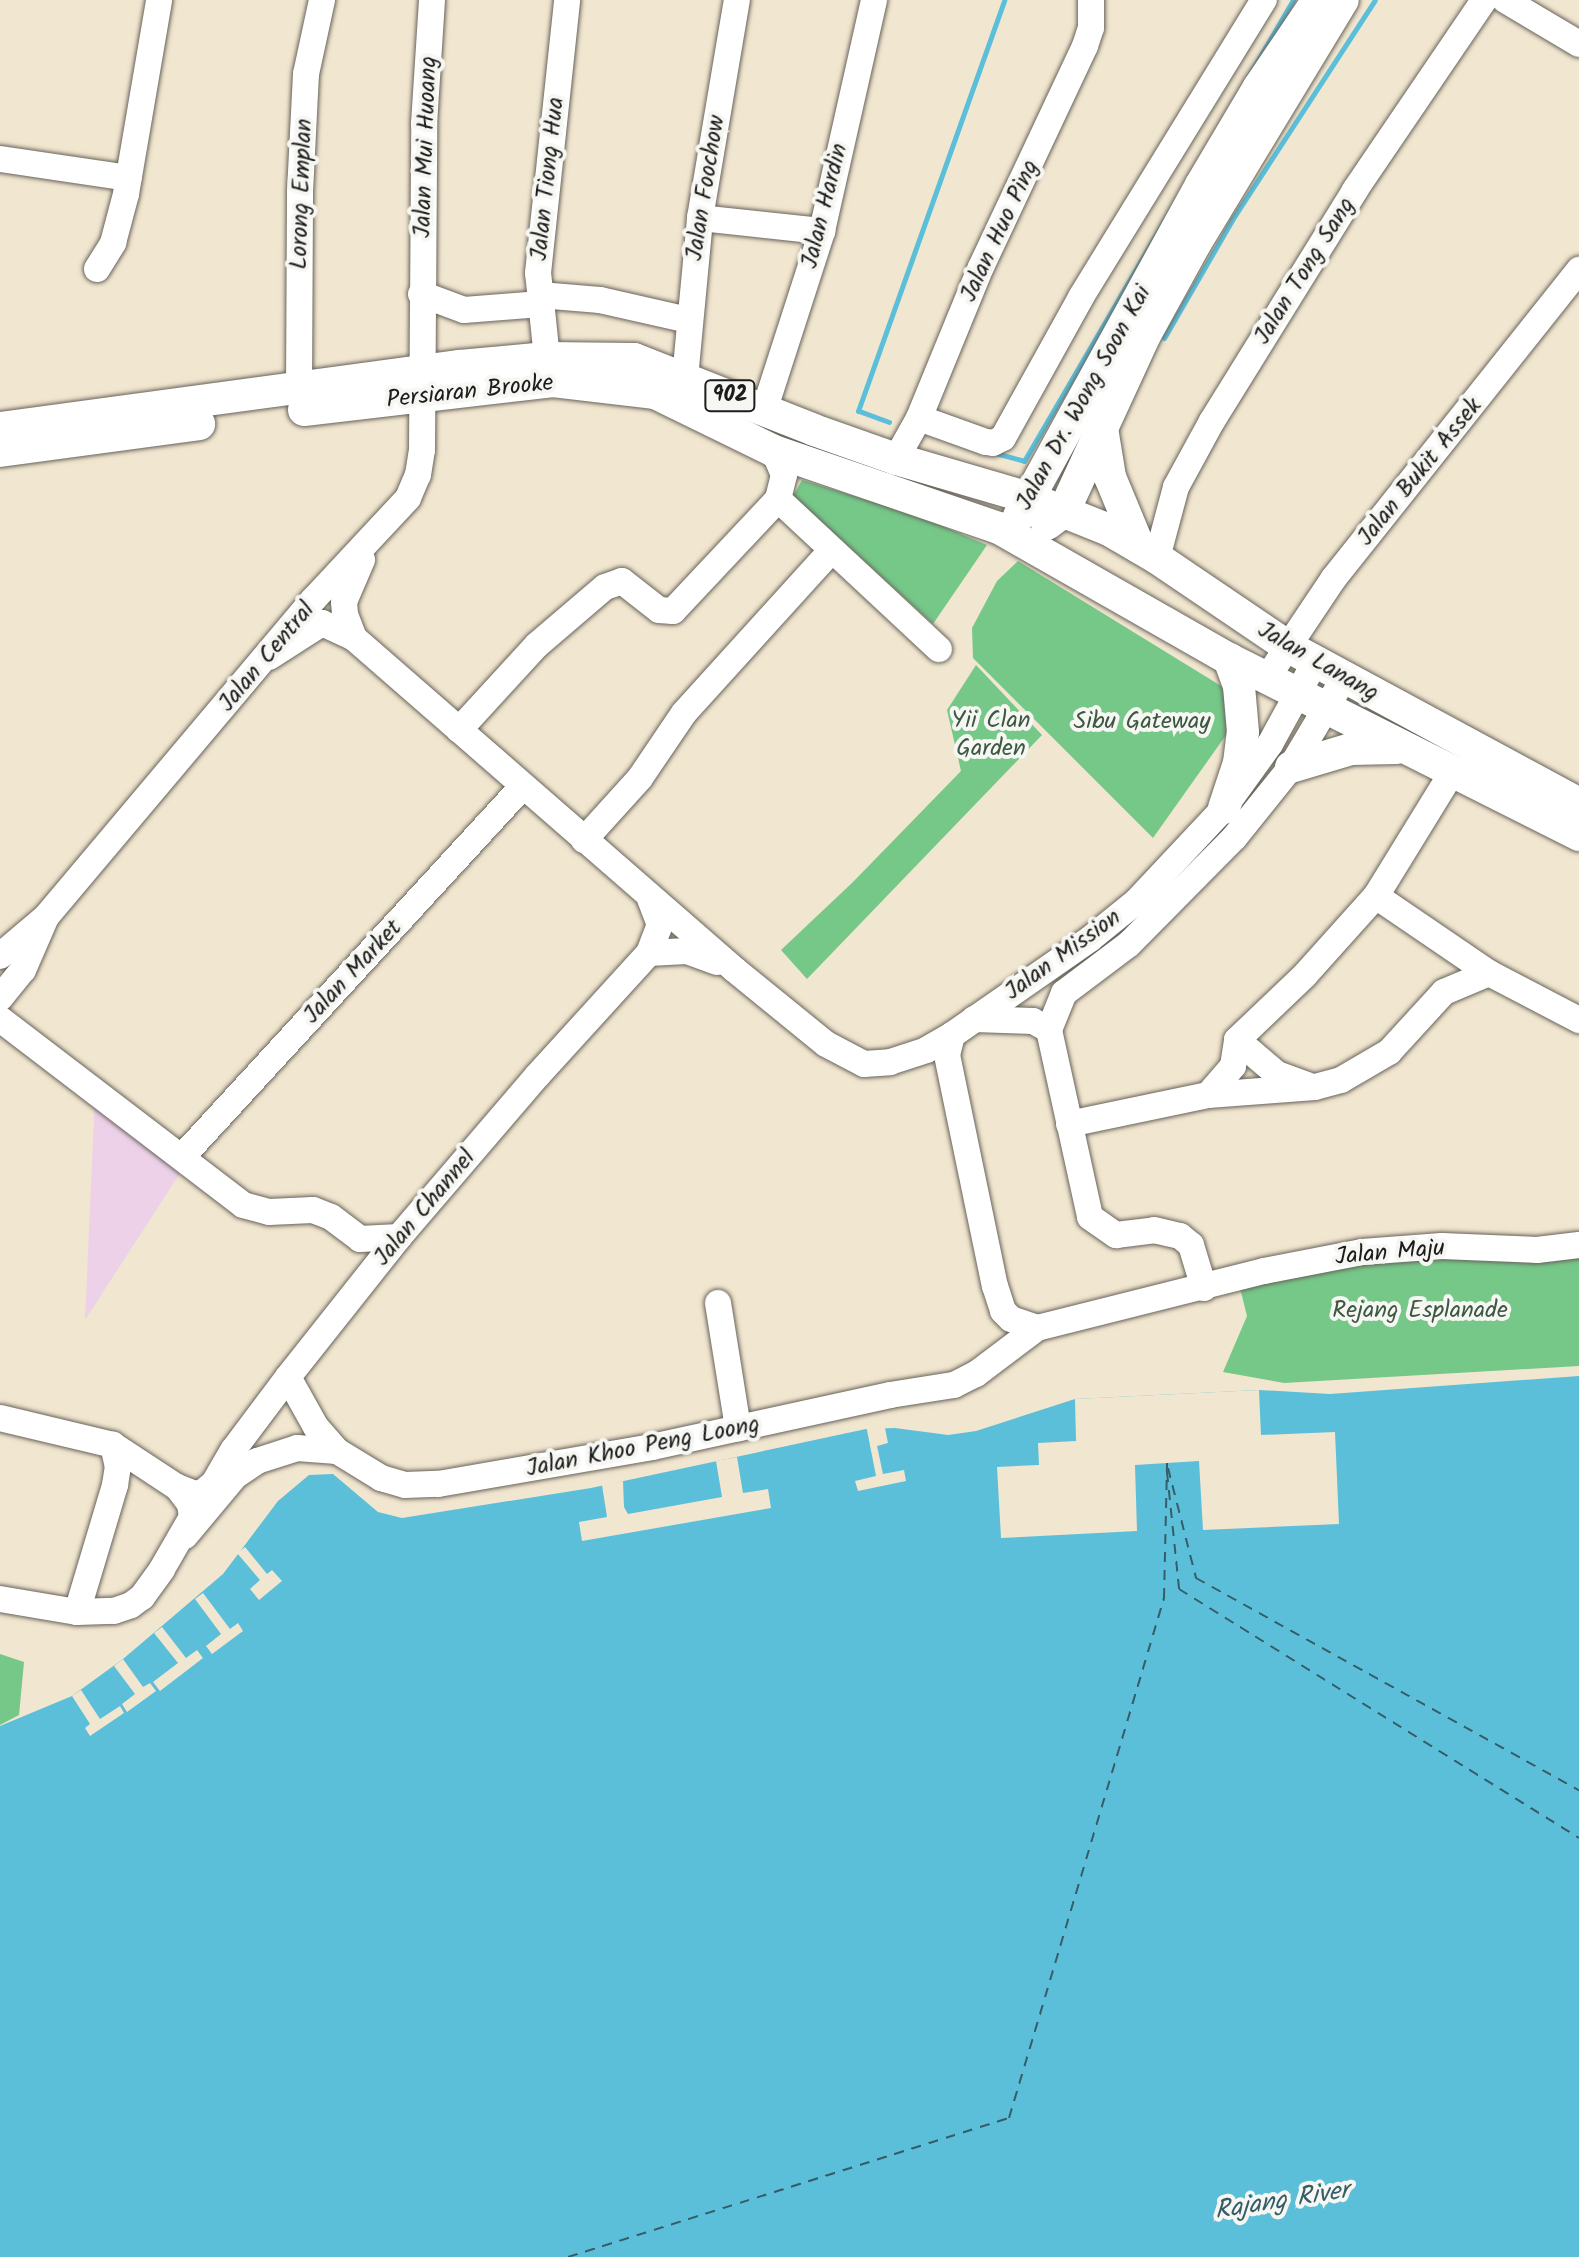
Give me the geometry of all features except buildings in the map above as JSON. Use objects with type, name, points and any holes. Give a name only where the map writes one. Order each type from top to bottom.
[{"type":"main road","name":"Jalan Dr. Wong Soon Kai","points":[[1009,533],[1201,185],[1259,87],[1318,0]]},
{"type":"main road","name":"Jalan Dr. Wong Soon Kai","points":[[1009,533],[1058,516],[1145,335],[1195,244],[1343,0]]},
{"type":"main road","name":"Persiaran Brooke","points":[[0,428],[299,389],[421,368],[547,358],[634,359],[896,459],[1029,498],[1058,516]]},
{"type":"main road","name":"Persiaran Brooke","points":[[0,451],[421,368],[632,389],[675,400],[774,451],[1009,533],[1095,580]]},
{"type":"main road","points":[[1102,428],[1110,477],[1148,553]]},
{"type":"main road","points":[[1058,516],[1095,580]]},
{"type":"main road","name":"Jalan Lanang","points":[[1058,516],[1148,553],[1287,646],[1579,804]]},
{"type":"main road","name":"Jalan Lanang","points":[[1095,580],[1229,659],[1405,748],[1454,769],[1579,835]]},
{"type":"main road","points":[[1224,808],[1239,763],[1243,732],[1239,686],[1229,659]]},
{"type":"main road","points":[[1291,767],[1351,749],[1405,748]]},
{"type":"street","points":[[97,269],[113,243],[129,178],[159,0]]},
{"type":"street","name":"Lorong Emplan","points":[[299,389],[300,192],[306,74],[322,0]]},
{"type":"street","name":"Jalan Mui Huoang","points":[[421,368],[424,124],[432,0]]},
{"type":"street","name":"Jalan Tiong Hua","points":[[547,358],[538,273],[567,0]]},
{"type":"street","name":"Jalan Foochow","points":[[685,378],[688,320],[700,218],[737,0]]},
{"type":"street","name":"Jalan Hardin","points":[[765,408],[822,231],[874,0]]},
{"type":"street","name":"Jalan Huo Ping","points":[[896,459],[919,418],[981,267],[1085,46],[1091,28],[1091,0]]},
{"type":"street","points":[[919,418],[986,442],[1003,438],[1081,297],[1264,0]]},
{"type":"street","name":"Jalan Tong Sang","points":[[1148,553],[1176,487],[1212,421],[1355,190],[1484,0]]},
{"type":"street","points":[[1505,0],[1579,44]]},
{"type":"street","points":[[0,159],[129,178]]},
{"type":"street","points":[[700,218],[822,231]]},
{"type":"street","name":"Jalan Bukit Assek","points":[[1267,678],[1334,578],[1579,270]]},
{"type":"street","points":[[421,294],[453,309],[540,299],[600,300],[688,320]]},
{"type":"street","points":[[421,368],[453,309]]},
{"type":"street","name":"Jalan Central","points":[[42,924],[269,657],[313,600],[408,498],[418,475],[422,450],[421,368]]},
{"type":"street","points":[[459,730],[537,645],[605,587],[622,581],[659,610],[673,611],[778,499],[784,475],[774,451]]},
{"type":"street","points":[[778,499],[939,649]]},
{"type":"street","points":[[354,638],[345,615],[344,602],[370,542]]},
{"type":"street","points":[[584,840],[640,778],[684,713],[832,550]]},
{"type":"street","points":[[269,657],[322,623],[354,638]]},
{"type":"street","name":"Jalan Mission","points":[[354,638],[735,970],[826,1044],[864,1064],[890,1062],[926,1050],[1090,939],[1137,901],[1224,808],[1270,744],[1312,701],[1344,678]]},
{"type":"street","name":"Jalan Mission","points":[[1049,1030],[1064,993],[1129,944],[1171,905],[1234,838],[1291,767],[1312,701],[1315,662]]},
{"type":"street","points":[[1208,1095],[1233,1066],[1237,1040],[1305,975],[1376,896],[1454,769]]},
{"type":"street","name":"Jalan Market","points":[[182,1157],[523,786]]},
{"type":"street","points":[[648,895],[660,925],[649,953],[687,951],[735,970]]},
{"type":"street","points":[[1376,896],[1489,973],[1579,1020]]},
{"type":"street","points":[[0,956],[42,924]]},
{"type":"street","points":[[0,974],[42,924]]},
{"type":"street","points":[[42,924],[2,1011],[72,1072],[243,1205],[269,1212],[313,1210],[331,1217],[360,1239],[399,1237]]},
{"type":"street","points":[[1438,939],[1446,961],[1444,992]]},
{"type":"street","name":"Jalan Channel","points":[[177,1487],[195,1494],[203,1492],[219,1476],[234,1449],[288,1377],[399,1237],[537,1076],[649,953]]},
{"type":"street","points":[[1069,1124],[1208,1095],[1312,1087],[1341,1080],[1376,1062],[1444,992],[1489,973]]},
{"type":"street","points":[[974,1019],[1033,1021],[1049,1030],[1090,1217],[1116,1235],[1154,1230],[1180,1236],[1191,1245],[1204,1288]]},
{"type":"street","points":[[952,1035],[947,1055],[995,1286],[1003,1311],[1011,1319],[1037,1328]]},
{"type":"street","points":[[1237,1040],[1277,1074],[1312,1087]]},
{"type":"street","name":"Jalan Maju","points":[[1037,1328],[1264,1271],[1362,1252],[1442,1246],[1537,1250],[1579,1245]]},
{"type":"street","points":[[718,1303],[738,1428]]},
{"type":"street","name":"Jalan Khoo Peng Loong","points":[[337,1451],[381,1478],[405,1485],[438,1484],[579,1461],[890,1395],[954,1385],[976,1374],[1037,1328]]},
{"type":"street","points":[[288,1377],[316,1427],[337,1451]]},
{"type":"street","points":[[0,1418],[113,1445],[177,1487],[190,1504],[192,1517],[182,1539]]},
{"type":"street","points":[[77,1612],[115,1485],[118,1467],[113,1445]]},
{"type":"street","points":[[0,1599],[77,1612],[114,1611],[131,1605],[142,1597],[182,1539],[235,1476],[257,1461],[297,1448],[337,1451]]},
{"type":"shaded area","points":[[95,1094],[186,1164],[85,1320]]},
{"type":"green space","points":[[802,480],[918,516],[987,545],[933,624],[793,496]]},
{"type":"green space","name":"Sibu Gateway","points":[[1018,561],[1226,689],[1236,721],[1153,838],[973,658],[972,628],[997,581]]},
{"type":"green space","name":"Yii Clan Garden","points":[[976,665],[1042,735],[807,979],[781,950],[853,882],[961,771],[947,710]]},
{"type":"green space","name":"Rejang Esplanade","points":[[1579,1245],[1579,1366],[1284,1383],[1223,1372],[1247,1316],[1238,1280],[1417,1248]]},
{"type":"green space","points":[[0,1654],[24,1662],[19,1715],[0,1725]]},
{"type":"water","name":"Rajang River","points":[[1579,1376],[1579,2257],[0,2257],[0,1726],[72,1696],[123,1659],[223,1574],[278,1501],[309,1475],[333,1474],[378,1512],[402,1518],[591,1488],[866,1429],[895,1428],[948,1435],[976,1431],[1075,1399],[1259,1390],[1330,1394]]},
{"type":"pier","points":[[1259,1390],[1261,1435],[1335,1432],[1339,1524],[1203,1530],[1199,1461],[1135,1465],[1137,1531],[1001,1538],[997,1467],[1039,1465],[1038,1443],[1076,1441],[1075,1399]]},
{"type":"pier","points":[[884,1423],[888,1443],[877,1446],[883,1474],[904,1470],[906,1481],[858,1491],[855,1481],[876,1476],[866,1425]]},
{"type":"pier","points":[[737,1457],[743,1493],[768,1489],[771,1508],[582,1541],[579,1522],[607,1517],[602,1485],[623,1481],[624,1507],[628,1514],[722,1497],[716,1461]]},
{"type":"pier","points":[[245,1547],[267,1574],[272,1570],[282,1581],[259,1600],[250,1589],[260,1580],[237,1553]]},
{"type":"pier","points":[[203,1593],[230,1629],[238,1623],[243,1631],[212,1654],[206,1646],[221,1634],[195,1599]]},
{"type":"pier","points":[[162,1627],[186,1658],[197,1650],[203,1658],[160,1691],[153,1682],[178,1663],[154,1633]]},
{"type":"pier","points":[[123,1659],[143,1687],[150,1683],[156,1691],[127,1712],[122,1704],[135,1694],[114,1666]]},
{"type":"pier","points":[[81,1690],[100,1719],[120,1706],[124,1713],[90,1736],[85,1728],[90,1724],[72,1696]]},
{"type":"waterway","points":[[889,422],[858,411],[1004,0]]},
{"type":"waterway","points":[[995,453],[1024,461],[1293,0]]},
{"type":"waterway","points":[[1164,338],[1232,220],[1375,0]]},
{"type":"ferry route","points":[[568,2257],[1009,2118],[1164,1598],[1167,1463]]},
{"type":"ferry route","points":[[1168,1468],[1196,1578],[1579,1790]]},
{"type":"ferry route","points":[[1167,1472],[1179,1589],[1579,1838]]}]
